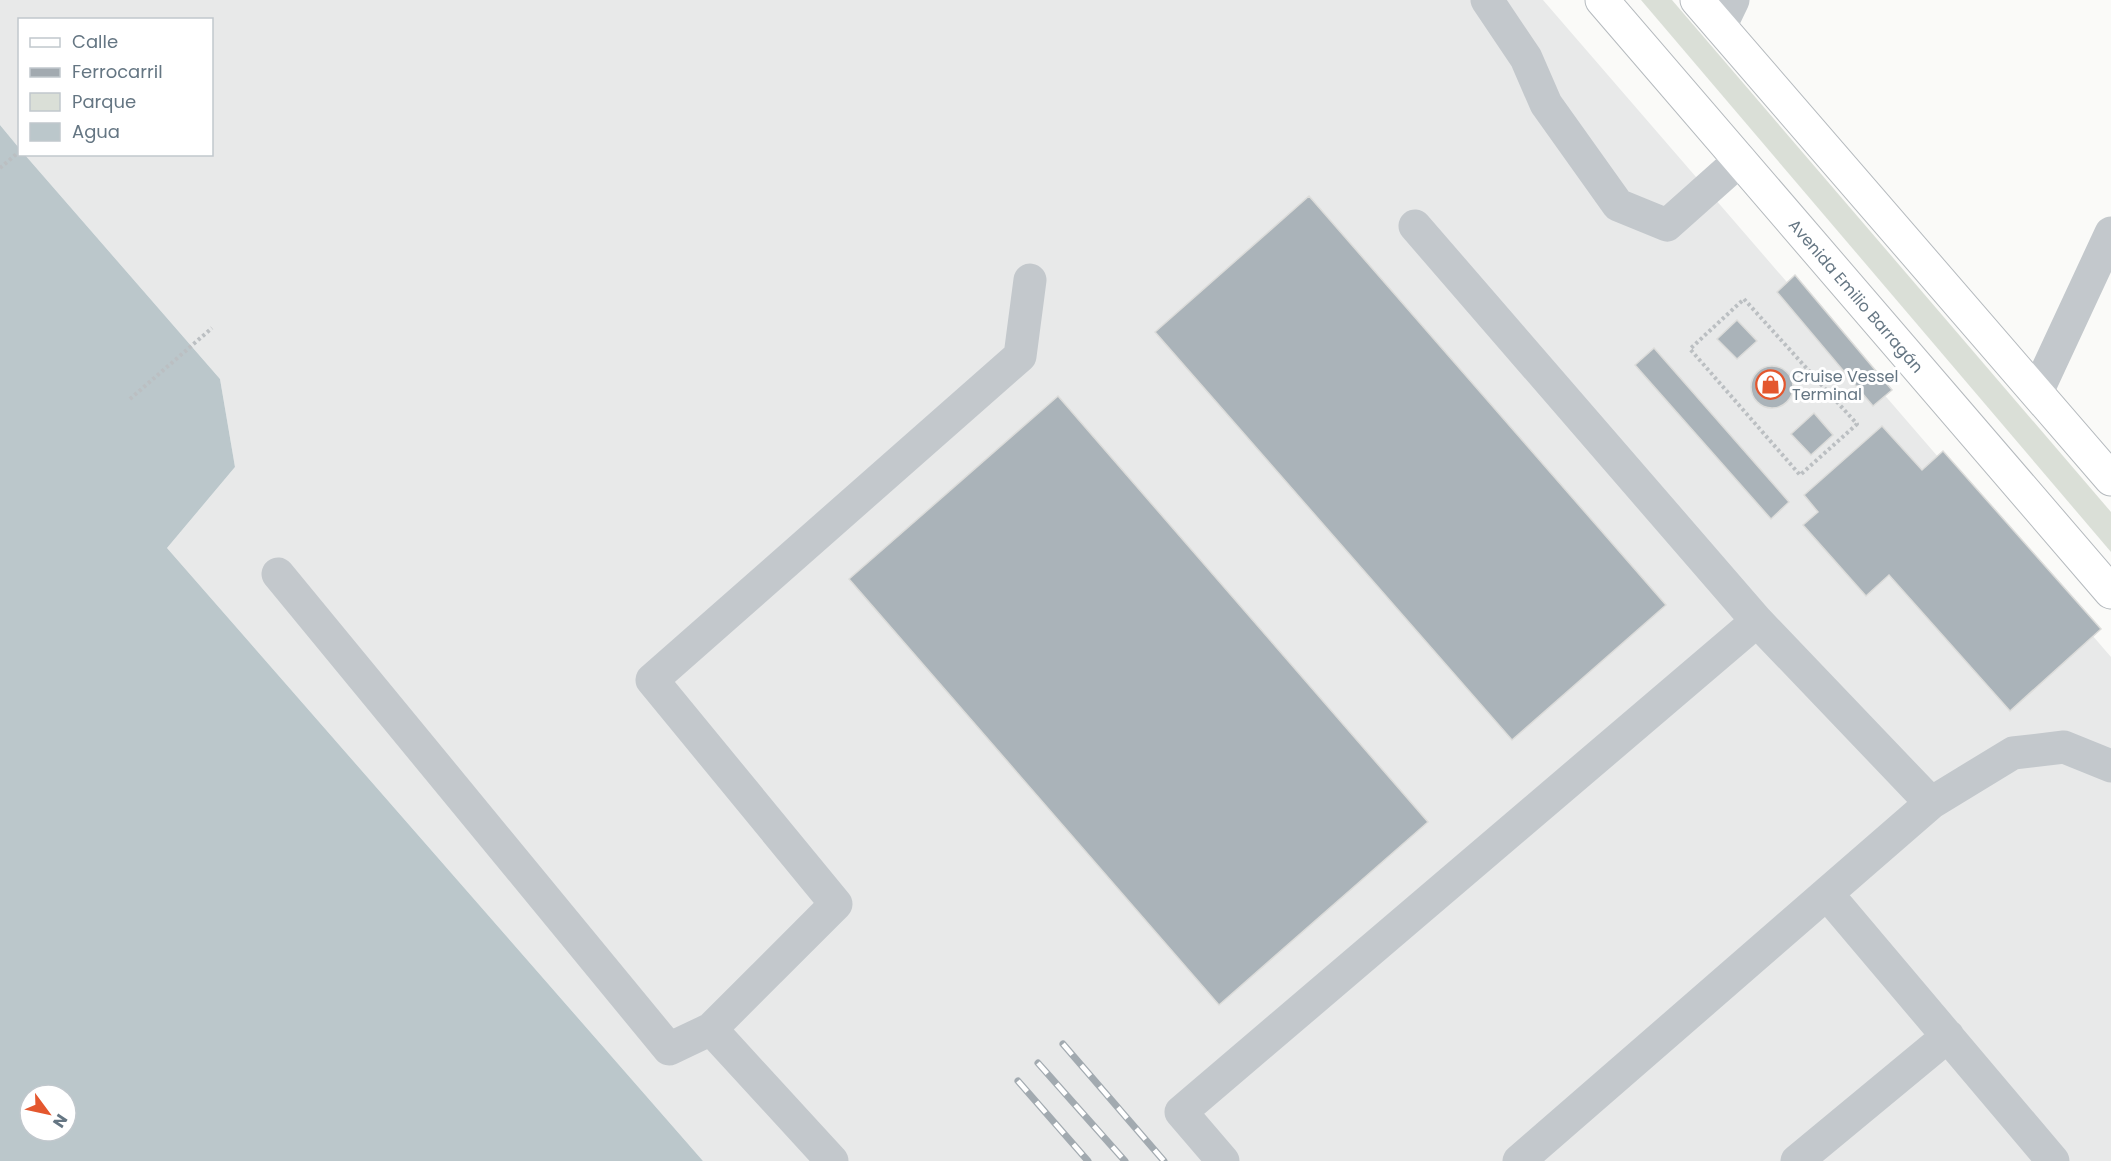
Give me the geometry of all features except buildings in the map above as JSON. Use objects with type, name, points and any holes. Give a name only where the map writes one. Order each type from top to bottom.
[{"type":"main road","name":"Avenida Emilio Barragán","points":[[1602,0],[2111,592]]},
{"type":"main road","points":[[1697,0],[1726,14],[2111,479]]},
{"type":"street","points":[[1487,0],[1526,58],[1546,104],[1618,205],[1667,225],[1740,160]]},
{"type":"street","points":[[1414,226],[1757,621],[1931,803]]},
{"type":"street","points":[[2037,392],[2111,232]]},
{"type":"street","points":[[278,574],[669,1049],[711,1029],[836,904],[652,680],[1020,356],[1029,280]]},
{"type":"street","points":[[1223,1161],[1181,1112],[1757,621]]},
{"type":"street","points":[[1519,1161],[1828,895],[1931,803],[2013,753],[2064,747],[2111,766]]},
{"type":"street","points":[[1828,895],[1948,1036],[2042,1157]]},
{"type":"street","points":[[711,1029],[832,1161]]},
{"type":"street","points":[[1797,1161],[1948,1036]]},
{"type":"path","points":[[0,168],[18,153]]},
{"type":"path","points":[[1744,299],[1857,424],[1800,475],[1690,349],[1744,299]]},
{"type":"path","points":[[130,399],[212,328]]},
{"type":"shaded area","points":[[0,0],[1543,0],[2111,657],[2111,1161],[703,1161],[167,548],[235,467],[220,379],[26,156],[213,156],[213,18],[18,18],[18,147],[0,125]]},
{"type":"green space","points":[[1641,0],[1672,0],[2111,512],[2111,552]]},
{"type":"water","points":[[0,125],[18,147],[18,156],[26,156],[220,379],[235,467],[167,548],[703,1161],[0,1161]]},
{"type":"railway","points":[[1063,1044],[1164,1161]]},
{"type":"railway","points":[[1038,1063],[1125,1161]]},
{"type":"railway","points":[[1018,1081],[1088,1161]]},
{"type":"place","name":"Cruise Vessel Terminal","points":[[1771,385]]}]
